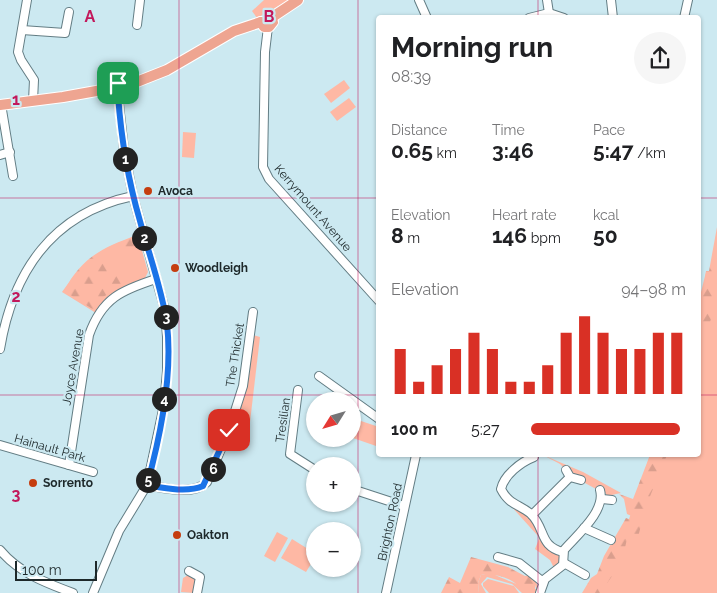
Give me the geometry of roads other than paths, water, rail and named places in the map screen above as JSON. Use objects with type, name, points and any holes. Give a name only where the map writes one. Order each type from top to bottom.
[{"type":"main road","points":[[0,105],[118,90],[167,70],[234,31],[267,22],[298,0]]},
{"type":"street","points":[[27,0],[18,52],[34,80],[33,101]]},
{"type":"street","points":[[136,25],[140,0]]},
{"type":"street","points":[[419,0],[426,15]]},
{"type":"street","points":[[546,0],[549,13]]},
{"type":"street","points":[[611,0],[613,15]]},
{"type":"street","points":[[685,15],[688,0]]},
{"type":"street","points":[[22,30],[65,34],[68,12]]},
{"type":"street","points":[[541,15],[549,13],[555,15]]},
{"type":"street","name":"Kerrymount Avenue","points":[[267,22],[263,167],[269,179],[376,298]]},
{"type":"street","points":[[93,593],[119,531],[147,485],[164,405],[167,364],[167,325],[133,196],[124,150],[118,90]]},
{"type":"street","points":[[0,105],[13,176]]},
{"type":"street","points":[[0,155],[10,152]]},
{"type":"street","points":[[0,349],[7,315],[16,291],[24,275],[47,244],[59,231],[85,211],[133,196]]},
{"type":"street","name":"Joyce Avenue","points":[[69,465],[88,344],[93,324],[106,305],[118,294],[156,279]]},
{"type":"street","name":"The Thicket","points":[[147,485],[170,489],[192,489],[203,486],[207,482],[229,430],[243,386],[253,312]]},
{"type":"street","points":[[320,376],[376,417]]},
{"type":"street","name":"Tresilian","points":[[298,390],[290,454],[306,464]]},
{"type":"street","name":"Hainault Park","points":[[0,445],[93,472]]},
{"type":"street","name":"Brighton Road","points":[[386,593],[416,457]]},
{"type":"street","points":[[534,457],[522,463],[506,479],[501,489],[513,504],[532,515],[549,546],[563,552]]},
{"type":"street","points":[[532,515],[568,474],[581,480]]},
{"type":"street","points":[[564,564],[563,552],[599,508],[602,499],[600,490]]},
{"type":"street","points":[[361,492],[404,506]]},
{"type":"street","points":[[602,499],[612,500]]},
{"type":"street","points":[[584,528],[611,540]]},
{"type":"street","points":[[0,550],[11,562],[26,573],[73,593]]},
{"type":"street","points":[[498,557],[520,563],[543,582]]},
{"type":"street","points":[[564,564],[585,575]]},
{"type":"street","points":[[540,593],[543,582],[564,564]]},
{"type":"street","points":[[189,571],[200,577],[197,593]]},
{"type":"place","name":"Avoca","points":[[148,191]]},
{"type":"place","name":"Woodleigh","points":[[175,268]]},
{"type":"place","name":"Sorrento","points":[[33,483]]},
{"type":"place","name":"Oakton","points":[[177,535]]}]
